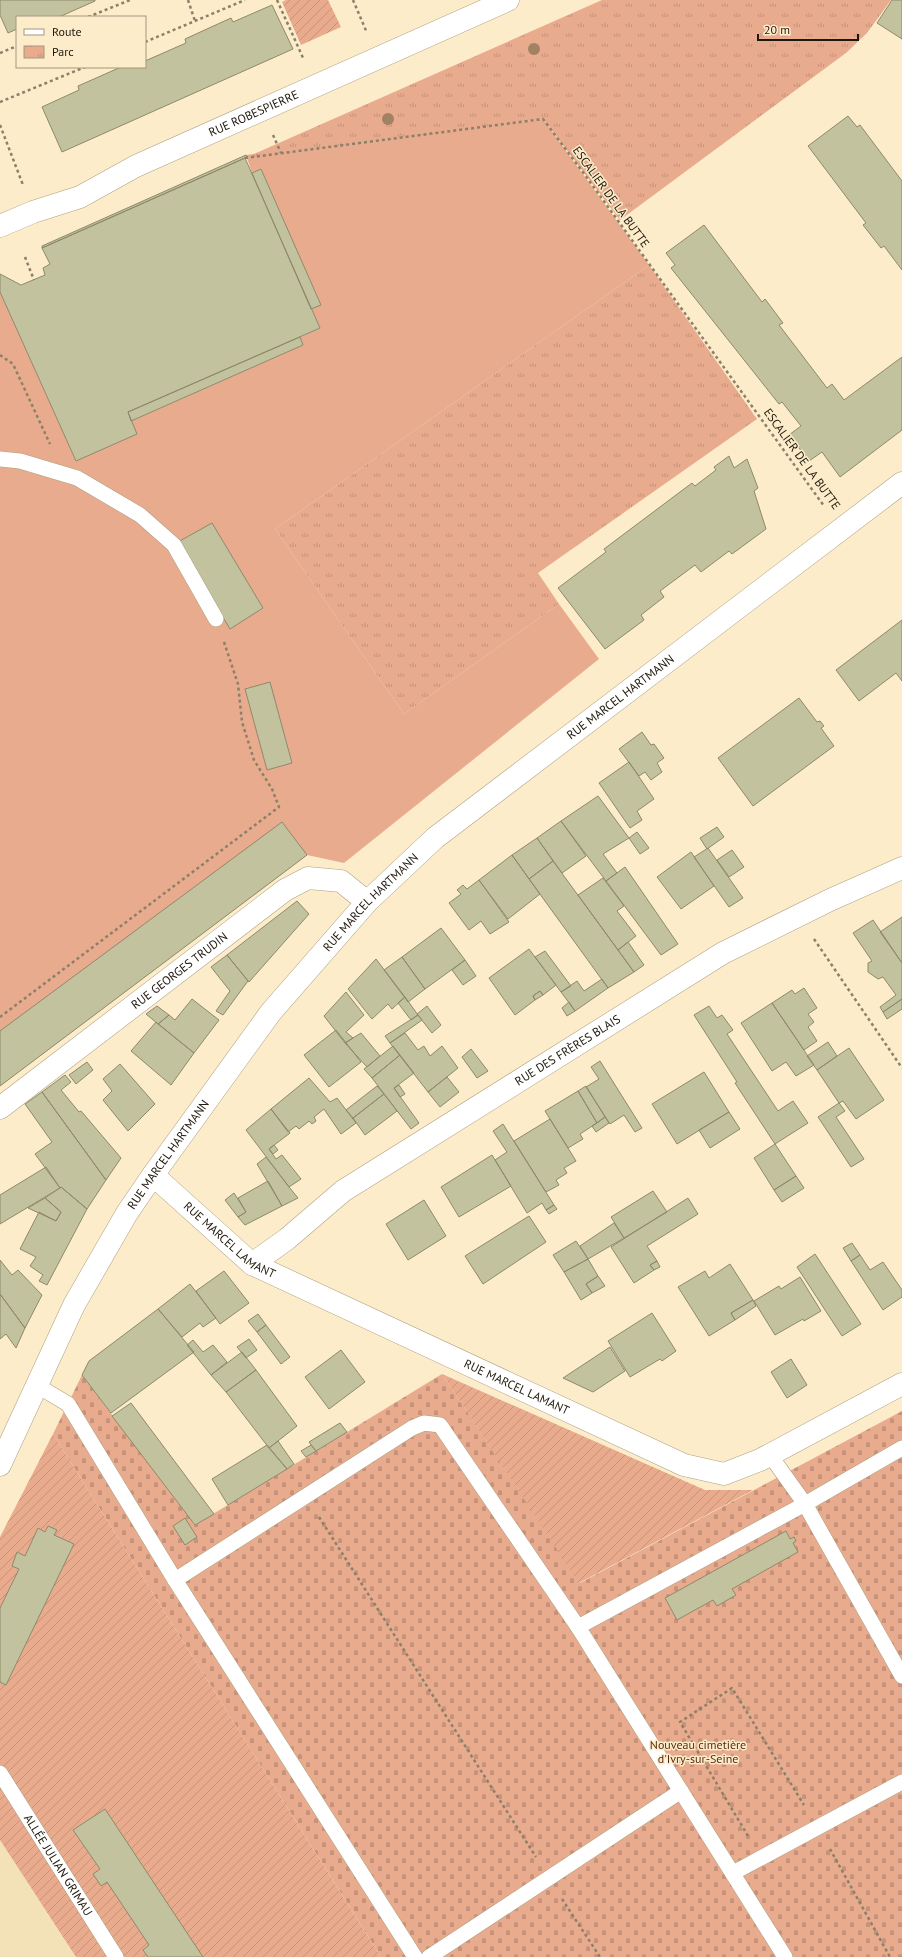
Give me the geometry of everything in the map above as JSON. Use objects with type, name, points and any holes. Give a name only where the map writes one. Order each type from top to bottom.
[{"type":"street","name":"RUE ROBESPIERRE","points":[[0,226],[33,212],[80,197],[136,166],[316,86],[377,57],[508,0]]},
{"type":"street","name":"RUE MARCEL HARTMANN","points":[[0,1465],[74,1305],[127,1213],[271,1012],[367,902],[435,838],[902,483]]},
{"type":"street","name":"RUE DES FRÈRES BLAIS","points":[[252,1264],[287,1238],[343,1191],[723,954],[798,916],[902,868]]},
{"type":"street","name":"RUE GEORGES TRUDIN","points":[[0,1108],[285,890],[308,878],[341,881],[367,902]]},
{"type":"street","name":"RUE MARCEL LAMANT","points":[[153,1175],[252,1264],[684,1464],[724,1474],[770,1455],[902,1384]]},
{"type":"lane","points":[[0,459],[20,462],[77,478],[140,515],[174,545],[216,619]]},
{"type":"lane","points":[[36,1385],[68,1404],[175,1580],[415,1957]]},
{"type":"lane","points":[[175,1580],[412,1428],[424,1423],[440,1426],[578,1627],[785,1957]]},
{"type":"lane","points":[[578,1627],[805,1504],[902,1448]]},
{"type":"lane","points":[[770,1455],[805,1504],[902,1676]]},
{"type":"lane","name":"ALLÉE JULIAN GRIMAU","points":[[0,1773],[116,1957]]},
{"type":"lane","points":[[733,1873],[902,1782]]},
{"type":"lane","points":[[429,1957],[550,1879],[681,1791]]},
{"type":"path","points":[[90,16],[130,0]]},
{"type":"path","points":[[188,0],[195,21]]},
{"type":"path","points":[[146,42],[246,0]]},
{"type":"path","points":[[277,0],[316,86]]},
{"type":"path","points":[[353,0],[377,57]]},
{"type":"path","points":[[0,53],[16,46]]},
{"type":"path","points":[[0,102],[83,68]]},
{"type":"path","name":"ESCALIER DE LA BUTTE","points":[[245,158],[543,119],[585,174],[822,504],[842,528]]},
{"type":"path","points":[[0,125],[33,212]]},
{"type":"path","points":[[25,257],[34,280]]},
{"type":"path","points":[[0,355],[13,364],[53,449]]},
{"type":"path","points":[[0,1017],[279,807],[272,789],[254,760],[242,722],[238,684],[216,619]]},
{"type":"path","points":[[798,916],[902,1068]]},
{"type":"path","points":[[306,1497],[600,1957]]},
{"type":"path","points":[[761,1858],[680,1722],[732,1688],[818,1828],[890,1957]]},
{"type":"shaded area","points":[[0,1840],[76,1957],[0,1957]]},
{"type":"green space","points":[[286,0],[328,0],[341,27],[301,45],[282,2]]},
{"type":"green space","points":[[602,0],[891,0],[867,33],[846,53],[620,220],[543,119],[245,158]]},
{"type":"green space","points":[[543,119],[649,265],[275,529],[404,714],[559,604],[599,659],[344,863],[307,855],[0,1086],[0,292],[76,461],[136,434],[131,421],[303,345],[300,337],[320,328],[311,309],[320,304],[261,169],[252,173],[246,155]]},
{"type":"green space","points":[[649,265],[757,419],[538,573],[559,604],[404,714],[275,529]]},
{"type":"green space","name":"Nouveau cimetière d'Ivry-sur-Seine","points":[[442,1374],[580,1583],[902,1411],[902,1957],[381,1957],[53,1434],[82,1375],[195,1525]]},
{"type":"green space","points":[[442,1374],[705,1490],[753,1490],[579,1583]]},
{"type":"green space","points":[[53,1434],[381,1957],[76,1957],[0,1840],[0,1537]]},
{"type":"building","points":[[0,0],[95,0],[61,16],[16,16],[16,29],[8,33],[0,15]]},
{"type":"building","points":[[892,0],[902,0],[902,39],[877,23]]},
{"type":"building","points":[[272,5],[293,49],[62,152],[42,107],[79,90],[78,86],[119,68],[146,68],[146,61],[186,43],[185,39],[231,18],[233,22]]},
{"type":"building","points":[[848,116],[857,127],[860,125],[902,181],[902,270],[884,246],[881,248],[863,225],[866,223],[808,146]]},
{"type":"building","points":[[246,155],[248,157],[42,248],[42,246]]},
{"type":"building","points":[[245,158],[320,328],[128,412],[137,434],[76,461],[0,292],[0,274],[21,285],[45,275],[43,268],[50,264],[42,248]]},
{"type":"building","points":[[261,169],[321,305],[311,309],[252,173]]},
{"type":"building","points":[[704,225],[762,302],[765,299],[783,323],[779,325],[827,388],[832,384],[844,400],[902,357],[902,430],[840,477],[822,452],[809,461],[789,435],[801,426],[782,402],[779,404],[671,268],[675,265],[666,253]]},
{"type":"building","points":[[300,337],[303,345],[131,421],[128,412]]},
{"type":"building","points":[[729,456],[734,468],[747,459],[758,488],[754,491],[766,529],[732,554],[729,551],[701,572],[695,565],[660,591],[664,597],[641,615],[644,620],[605,649],[558,588],[606,552],[604,549],[692,483],[695,486],[716,470],[714,467]]},
{"type":"building","points":[[212,523],[263,608],[230,629],[178,542]]},
{"type":"building","points":[[902,620],[902,681],[896,673],[859,701],[836,670]]},
{"type":"building","points":[[270,682],[292,763],[267,770],[245,689]]},
{"type":"building","points":[[799,698],[817,722],[820,721],[824,726],[821,728],[834,746],[753,806],[718,758]]},
{"type":"building","points":[[642,732],[651,745],[654,744],[664,758],[657,763],[662,772],[651,780],[645,772],[639,776],[619,749]]},
{"type":"building","points":[[629,762],[654,799],[637,811],[642,820],[630,828],[599,783]]},
{"type":"building","points":[[598,796],[629,838],[603,854],[617,873],[606,881],[561,821]]},
{"type":"building","points":[[561,821],[586,856],[562,873],[537,838]]},
{"type":"building","points":[[282,822],[307,855],[0,1086],[0,1031]]},
{"type":"building","points":[[717,827],[724,837],[707,849],[700,838]]},
{"type":"building","points":[[637,832],[649,848],[640,854],[629,838]]},
{"type":"building","points":[[537,838],[553,861],[529,879],[512,855]]},
{"type":"building","points":[[708,848],[743,898],[729,907],[694,857]]},
{"type":"building","points":[[732,850],[744,867],[729,877],[717,860]]},
{"type":"building","points":[[691,852],[714,886],[681,909],[657,877]]},
{"type":"building","points":[[512,855],[540,894],[508,919],[479,880]]},
{"type":"building","points":[[553,861],[634,972],[608,988],[529,879]]},
{"type":"building","points":[[625,867],[678,944],[661,955],[606,881]]},
{"type":"building","points":[[603,878],[624,906],[617,911],[636,936],[618,950],[578,895]]},
{"type":"building","points":[[479,880],[509,922],[490,934],[481,921],[469,930],[449,903],[461,894],[457,890],[463,885],[467,889]]},
{"type":"building","points":[[297,901],[309,914],[249,982],[227,955]]},
{"type":"building","points":[[902,917],[902,963],[880,932]]},
{"type":"building","points":[[873,920],[902,963],[902,999],[883,1012],[880,1007],[896,995],[883,977],[878,979],[868,972],[868,963],[872,961],[853,933]]},
{"type":"building","points":[[441,928],[465,960],[425,989],[402,957]]},
{"type":"building","points":[[628,942],[644,965],[634,972],[618,950]]},
{"type":"building","points":[[529,949],[556,985],[543,995],[540,991],[533,996],[535,1000],[515,1015],[489,978]]},
{"type":"building","points":[[545,951],[571,986],[561,992],[535,957]]},
{"type":"building","points":[[227,955],[248,981],[223,1015],[216,1011],[230,991],[211,967]]},
{"type":"building","points":[[402,957],[425,989],[408,1002],[384,970]]},
{"type":"building","points":[[376,959],[405,997],[392,1009],[388,1004],[372,1019],[348,989]]},
{"type":"building","points":[[465,960],[476,976],[463,985],[452,970]]},
{"type":"building","points":[[602,979],[608,988],[575,1011],[561,992],[577,981],[584,991]]},
{"type":"building","points":[[804,988],[817,1008],[808,1014],[814,1022],[808,1027],[817,1041],[804,1050],[772,1003],[792,990],[795,994]]},
{"type":"building","points":[[540,991],[543,995],[535,1000],[533,996]]},
{"type":"building","points":[[346,992],[364,1015],[346,1032],[353,1038],[345,1043],[324,1016]]},
{"type":"building","points":[[405,997],[418,1015],[411,1020],[398,1003]]},
{"type":"building","points":[[192,999],[219,1020],[194,1053],[158,1024],[169,1015],[175,1020]]},
{"type":"building","points":[[902,999],[902,1009],[887,1019],[883,1012]]},
{"type":"building","points":[[569,1002],[575,1011],[567,1016],[562,1008]]},
{"type":"building","points":[[772,1003],[814,1065],[796,1076],[786,1062],[772,1071],[741,1023]]},
{"type":"building","points":[[157,1006],[169,1015],[158,1024],[146,1014]]},
{"type":"building","points":[[427,1006],[441,1025],[432,1033],[417,1014]]},
{"type":"building","points":[[709,1006],[717,1018],[722,1015],[733,1030],[727,1034],[778,1111],[793,1101],[808,1123],[775,1144],[735,1083],[737,1082],[694,1015]]},
{"type":"building","points":[[418,1015],[422,1020],[390,1043],[385,1036]]},
{"type":"building","points":[[156,1022],[194,1053],[171,1085],[131,1051]]},
{"type":"building","points":[[336,1030],[361,1062],[329,1087],[304,1055]]},
{"type":"building","points":[[361,1033],[380,1056],[367,1067],[345,1043]]},
{"type":"building","points":[[405,1033],[418,1050],[424,1046],[430,1056],[442,1046],[458,1068],[428,1092],[390,1043]]},
{"type":"building","points":[[828,1042],[837,1056],[817,1070],[807,1056]]},
{"type":"building","points":[[393,1046],[400,1055],[372,1078],[364,1069]]},
{"type":"building","points":[[849,1048],[884,1100],[856,1119],[843,1101],[839,1103],[817,1070]]},
{"type":"building","points":[[471,1049],[488,1071],[477,1078],[462,1057]]},
{"type":"building","points":[[400,1055],[414,1073],[394,1088],[419,1123],[411,1129],[372,1078]]},
{"type":"building","points":[[600,1061],[642,1128],[635,1132],[624,1115],[610,1124],[586,1087],[599,1079],[591,1067]]},
{"type":"building","points":[[87,1062],[93,1070],[76,1084],[69,1075]]},
{"type":"building","points":[[120,1064],[155,1104],[128,1131],[103,1100],[112,1091],[103,1079]]},
{"type":"building","points":[[704,1072],[729,1112],[677,1144],[652,1104]]},
{"type":"building","points":[[65,1075],[71,1082],[61,1090],[121,1158],[106,1180],[42,1092]]},
{"type":"building","points":[[447,1077],[459,1092],[440,1107],[428,1092]]},
{"type":"building","points":[[309,1078],[330,1102],[337,1098],[356,1123],[341,1134],[324,1109],[314,1117],[316,1121],[312,1124],[309,1121],[299,1129],[296,1126],[288,1132],[271,1109]]},
{"type":"building","points":[[399,1085],[405,1094],[400,1097],[394,1088]]},
{"type":"building","points":[[377,1086],[384,1094],[353,1118],[346,1110]]},
{"type":"building","points":[[586,1086],[605,1117],[597,1123],[578,1091]]},
{"type":"building","points":[[578,1091],[597,1123],[580,1134],[583,1139],[568,1148],[545,1111]]},
{"type":"building","points":[[42,1092],[106,1180],[87,1209],[61,1187],[60,1188],[35,1154],[52,1142],[25,1104]]},
{"type":"building","points":[[384,1094],[397,1111],[365,1135],[353,1118]]},
{"type":"building","points":[[839,1103],[845,1111],[836,1117],[864,1159],[851,1167],[818,1117]]},
{"type":"building","points":[[271,1109],[290,1133],[269,1149],[276,1159],[282,1155],[301,1179],[289,1187],[246,1130]]},
{"type":"building","points":[[729,1112],[740,1129],[710,1148],[699,1130]]},
{"type":"building","points":[[605,1117],[609,1123],[596,1132],[592,1126]]},
{"type":"building","points":[[550,1119],[576,1161],[564,1168],[567,1173],[556,1180],[559,1185],[546,1192],[514,1141]]},
{"type":"building","points":[[503,1124],[554,1205],[546,1210],[542,1203],[527,1213],[495,1160],[507,1152],[493,1131]]},
{"type":"building","points":[[775,1144],[796,1176],[774,1190],[754,1158]]},
{"type":"building","points":[[274,1145],[278,1150],[273,1154],[269,1149]]},
{"type":"building","points":[[492,1155],[511,1186],[459,1217],[441,1187]]},
{"type":"building","points":[[266,1157],[298,1198],[282,1206],[257,1164]]},
{"type":"building","points":[[46,1167],[60,1188],[0,1224],[0,1195]]},
{"type":"building","points":[[796,1176],[804,1188],[782,1202],[774,1190]]},
{"type":"building","points":[[268,1181],[282,1206],[245,1225],[238,1217],[246,1212],[238,1198]]},
{"type":"building","points":[[61,1187],[87,1209],[47,1285],[39,1281],[43,1275],[30,1266],[36,1257],[20,1249],[39,1212],[56,1221],[61,1212],[45,1198]]},
{"type":"building","points":[[653,1191],[667,1212],[624,1238],[611,1217]]},
{"type":"building","points":[[234,1193],[246,1212],[238,1217],[225,1200]]},
{"type":"building","points":[[45,1198],[61,1212],[56,1221],[28,1208]]},
{"type":"building","points":[[688,1198],[698,1214],[647,1246],[657,1261],[650,1265],[654,1270],[634,1283],[611,1247]]},
{"type":"building","points":[[424,1200],[446,1236],[408,1260],[386,1224]]},
{"type":"building","points":[[554,1205],[557,1209],[549,1214],[546,1210]]},
{"type":"building","points":[[529,1216],[546,1242],[483,1284],[465,1256]]},
{"type":"building","points":[[614,1223],[624,1238],[588,1259],[580,1246]]},
{"type":"building","points":[[576,1241],[588,1259],[564,1272],[553,1255]]},
{"type":"building","points":[[852,1243],[860,1255],[851,1261],[843,1248]]},
{"type":"building","points":[[815,1254],[861,1324],[842,1336],[797,1267]]},
{"type":"building","points":[[860,1255],[870,1270],[883,1262],[902,1290],[902,1297],[883,1310],[851,1261]]},
{"type":"building","points":[[588,1259],[598,1276],[586,1284],[592,1293],[581,1300],[564,1272]]},
{"type":"building","points":[[0,1260],[12,1275],[18,1270],[42,1295],[25,1328],[0,1294]]},
{"type":"building","points":[[657,1261],[660,1267],[654,1270],[650,1265]]},
{"type":"building","points":[[730,1264],[753,1300],[731,1313],[735,1320],[709,1336],[678,1287],[705,1271],[709,1278]]},
{"type":"building","points":[[224,1271],[249,1303],[220,1324],[196,1291]]},
{"type":"building","points":[[598,1276],[605,1286],[592,1293],[586,1284]]},
{"type":"building","points":[[800,1277],[821,1311],[804,1321],[803,1319],[775,1335],[754,1301],[779,1286],[781,1289]]},
{"type":"building","points":[[190,1284],[216,1318],[203,1327],[200,1323],[182,1337],[158,1309]]},
{"type":"building","points":[[0,1294],[25,1328],[16,1348],[6,1334],[0,1339]]},
{"type":"building","points":[[753,1300],[756,1306],[735,1320],[731,1313]]},
{"type":"building","points":[[158,1309],[194,1352],[111,1413],[82,1375],[89,1361]]},
{"type":"building","points":[[652,1313],[676,1351],[662,1361],[660,1359],[630,1377],[608,1341]]},
{"type":"building","points":[[258,1314],[266,1325],[257,1332],[248,1321]]},
{"type":"building","points":[[266,1325],[290,1357],[281,1364],[257,1332]]},
{"type":"building","points":[[249,1339],[257,1350],[246,1358],[237,1347]]},
{"type":"building","points":[[193,1340],[203,1352],[213,1345],[227,1362],[211,1375],[187,1345]]},
{"type":"building","points":[[610,1347],[625,1371],[593,1392],[563,1378]]},
{"type":"building","points":[[341,1350],[365,1382],[329,1409],[305,1377]]},
{"type":"building","points":[[242,1352],[256,1370],[226,1392],[211,1375]]},
{"type":"building","points":[[791,1359],[807,1385],[787,1398],[771,1372]]},
{"type":"building","points":[[256,1370],[297,1426],[269,1448],[226,1392]]},
{"type":"building","points":[[131,1403],[214,1514],[195,1525],[112,1416]]},
{"type":"building","points":[[340,1423],[347,1432],[316,1451],[309,1442]]},
{"type":"building","points":[[278,1441],[294,1464],[287,1469],[269,1448]]},
{"type":"building","points":[[267,1445],[287,1469],[228,1505],[212,1479]]},
{"type":"building","points":[[311,1445],[316,1451],[306,1457],[301,1451]]},
{"type":"building","points":[[185,1518],[197,1537],[185,1545],[173,1526]]},
{"type":"building","points":[[48,1526],[57,1530],[54,1535],[74,1544],[6,1685],[0,1682],[0,1608],[19,1569],[12,1566],[17,1552],[25,1556],[38,1528],[45,1532]]},
{"type":"building","points":[[786,1531],[790,1539],[794,1537],[796,1541],[793,1543],[798,1552],[732,1589],[736,1595],[717,1606],[713,1600],[677,1620],[665,1598]]},
{"type":"building","points":[[105,1809],[203,1957],[148,1957],[143,1950],[149,1945],[107,1882],[101,1886],[93,1874],[100,1869],[73,1830]]}]
